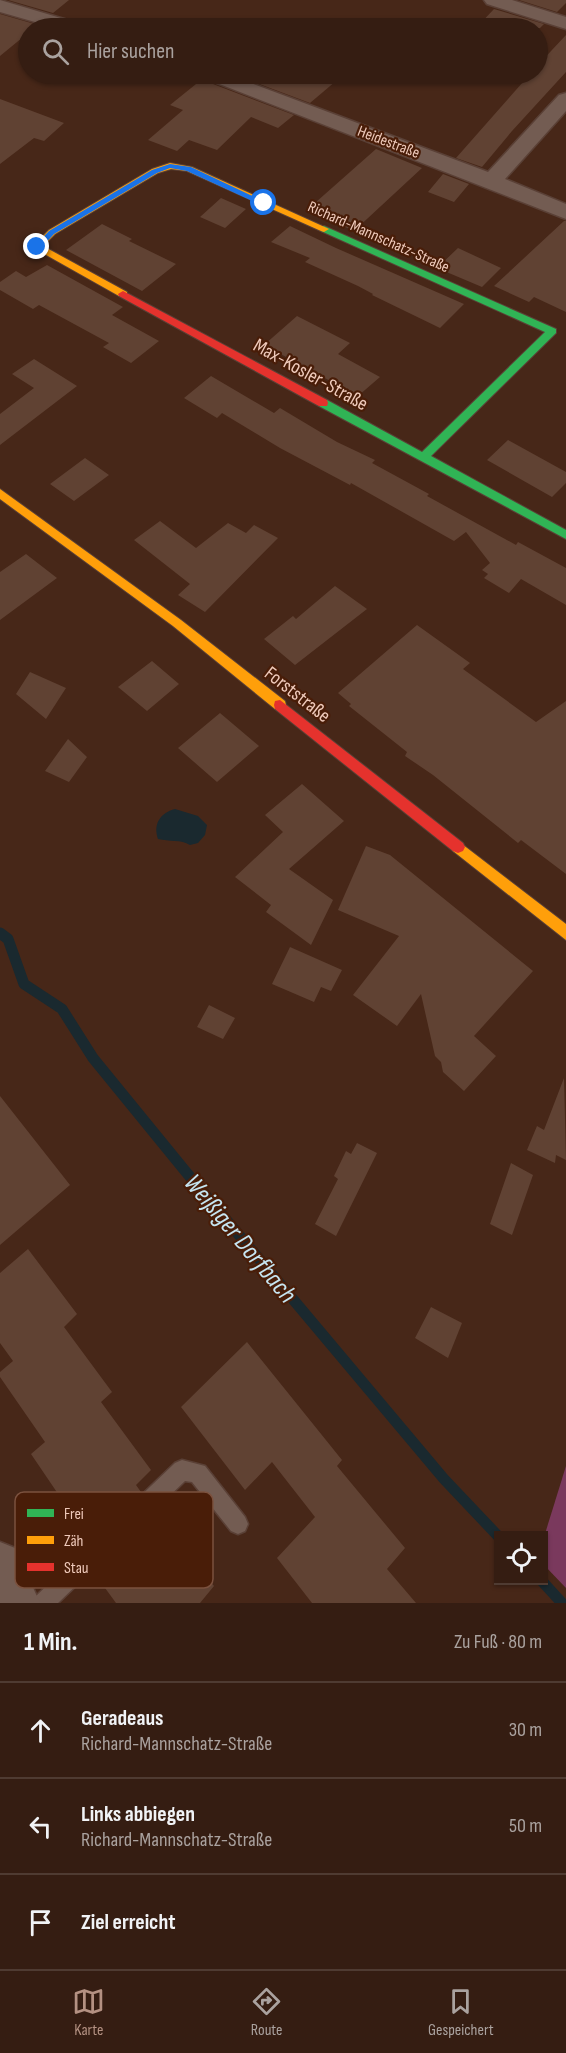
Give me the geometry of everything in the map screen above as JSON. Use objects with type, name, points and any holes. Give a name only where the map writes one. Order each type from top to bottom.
[{"type":"street","points":[[493,0],[566,23]]},
{"type":"street","points":[[0,6],[40,18]]},
{"type":"street","name":"Heidestraße","points":[[237,84],[492,181],[566,212]]},
{"type":"street","points":[[492,181],[566,99]]},
{"type":"street","name":"Richard-Mannschatz-Straße","points":[[37,247],[52,232],[155,171],[170,166],[189,169],[552,331],[423,457]]},
{"type":"street","name":"Max-Kosler-Straße","points":[[37,247],[566,535]]},
{"type":"street","name":"Forststraße","points":[[0,493],[177,623],[566,933]]},
{"type":"street","points":[[0,1563],[19,1603]]},
{"type":"lane","points":[[159,1492],[182,1470],[198,1473],[213,1492]]},
{"type":"lane","points":[[213,1492],[238,1524]]},
{"type":"lane","points":[[43,1603],[59,1588]]},
{"type":"shaded area","points":[[175,809],[198,816],[207,825],[205,835],[198,843],[190,845],[158,839],[156,829],[159,820],[165,813]]},
{"type":"shaded area","points":[[566,1466],[566,1588],[548,1569],[548,1531],[546,1531]]},
{"type":"building","points":[[8,0],[69,0],[53,13]]},
{"type":"building","points":[[519,0],[566,0],[566,3],[557,12]]},
{"type":"building","points":[[494,9],[524,18],[485,18]]},
{"type":"building","points":[[0,14],[18,19],[18,41],[0,56]]},
{"type":"building","points":[[566,35],[566,72],[482,167],[456,158],[521,84],[548,84],[548,54]]},
{"type":"building","points":[[196,84],[213,84],[294,115],[278,128],[251,117],[217,150],[189,140],[177,151],[148,140],[183,110],[170,105]]},
{"type":"building","points":[[259,84],[332,84],[310,103]]},
{"type":"building","points":[[0,99],[64,123],[44,141],[34,138],[0,164]]},
{"type":"building","points":[[376,149],[422,168],[354,231],[307,210]]},
{"type":"building","points":[[443,174],[469,184],[454,202],[428,192]]},
{"type":"building","points":[[221,198],[246,209],[225,228],[200,217]]},
{"type":"building","points":[[566,221],[566,312],[534,297],[529,302],[494,286]]},
{"type":"building","points":[[102,224],[132,239],[129,241],[176,264],[142,291],[66,250]]},
{"type":"building","points":[[290,226],[464,304],[440,328],[305,262],[310,258],[271,242]]},
{"type":"building","points":[[458,248],[501,268],[482,287],[437,268]]},
{"type":"building","points":[[47,265],[123,307],[112,315],[159,341],[131,363],[103,347],[109,343],[39,305],[33,309],[0,290],[0,282],[16,271],[26,277]]},
{"type":"building","points":[[297,316],[350,343],[338,354],[380,377],[358,396],[264,345]]},
{"type":"building","points":[[34,359],[77,386],[0,445],[0,414],[34,388],[12,374]]},
{"type":"building","points":[[211,376],[274,413],[280,408],[337,442],[375,460],[372,463],[429,494],[427,496],[516,545],[518,542],[566,568],[566,605],[521,579],[509,593],[484,578],[488,574],[482,570],[490,563],[466,532],[454,541],[351,483],[350,485],[280,448],[222,413],[217,418],[184,398]]},
{"type":"building","points":[[508,440],[566,472],[566,483],[552,497],[487,460]]},
{"type":"building","points":[[85,458],[109,475],[74,501],[50,484]]},
{"type":"building","points":[[160,521],[196,548],[228,523],[246,533],[254,525],[278,538],[205,612],[178,595],[190,584],[134,540]]},
{"type":"building","points":[[26,554],[57,578],[0,620],[0,572]]},
{"type":"building","points":[[335,586],[367,609],[295,665],[264,639],[293,616],[296,619]]},
{"type":"building","points":[[417,625],[470,663],[463,669],[536,722],[566,701],[566,874],[521,840],[518,843],[433,775],[405,756],[407,752],[349,706],[351,704],[338,693]]},
{"type":"building","points":[[152,661],[179,684],[147,711],[118,687]]},
{"type":"building","points":[[30,672],[66,688],[46,719],[16,694]]},
{"type":"building","points":[[220,713],[259,746],[217,782],[178,748]]},
{"type":"building","points":[[68,739],[87,757],[69,782],[45,771]]},
{"type":"building","points":[[302,784],[344,821],[289,869],[333,900],[311,945],[266,912],[271,905],[235,877],[283,832],[265,815]]},
{"type":"building","points":[[366,846],[390,855],[533,971],[474,1036],[496,1056],[464,1091],[443,1072],[441,1062],[435,1056],[421,994],[397,1026],[353,995],[399,936],[338,910]]},
{"type":"building","points":[[290,947],[342,970],[331,991],[321,987],[314,1002],[272,984]]},
{"type":"building","points":[[209,1005],[235,1018],[223,1039],[197,1027]]},
{"type":"building","points":[[564,1078],[566,1160],[556,1155],[555,1163],[527,1150],[537,1126],[544,1130]]},
{"type":"building","points":[[0,1096],[70,1185],[0,1245]]},
{"type":"building","points":[[357,1143],[377,1153],[336,1236],[315,1224],[338,1179],[334,1176],[346,1151],[351,1154]]},
{"type":"building","points":[[511,1163],[533,1175],[512,1235],[490,1224]]},
{"type":"building","points":[[28,1249],[77,1314],[64,1327],[112,1392],[101,1402],[151,1470],[136,1485],[141,1492],[57,1492],[31,1454],[45,1442],[0,1377],[0,1372],[13,1361],[0,1343],[0,1273]]},
{"type":"building","points":[[431,1307],[462,1323],[448,1358],[415,1338]]},
{"type":"building","points":[[247,1342],[342,1460],[337,1466],[405,1548],[387,1569],[416,1603],[312,1603],[277,1558],[315,1517],[272,1462],[245,1490],[181,1407]]},
{"type":"building","points":[[105,1588],[212,1588],[200,1603],[116,1603]]},
{"type":"waterway","name":"Weißiger Dorfbach","points":[[0,933],[8,939],[24,984],[62,1009],[93,1058],[186,1172],[444,1479],[494,1532]]},
{"type":"waterway","name":"Weißiger Dorfbach","points":[[546,1585],[562,1603]]},
{"type":"traffic: fast","points":[[324,229],[552,331],[423,457]]},
{"type":"traffic: fast","points":[[323,403],[566,535]]},
{"type":"traffic: slow","points":[[123,294],[37,247],[52,232],[155,171],[170,166],[189,169],[324,229]]},
{"type":"traffic: slow","points":[[0,493],[177,623],[280,705]]},
{"type":"traffic: slow","points":[[458,847],[566,933]]},
{"type":"traffic: jam","points":[[123,294],[323,403]]},
{"type":"traffic: jam","points":[[280,705],[458,847]]},
{"type":"route","points":[[37,247],[52,232],[155,171],[170,166],[189,169],[264,203]]}]
